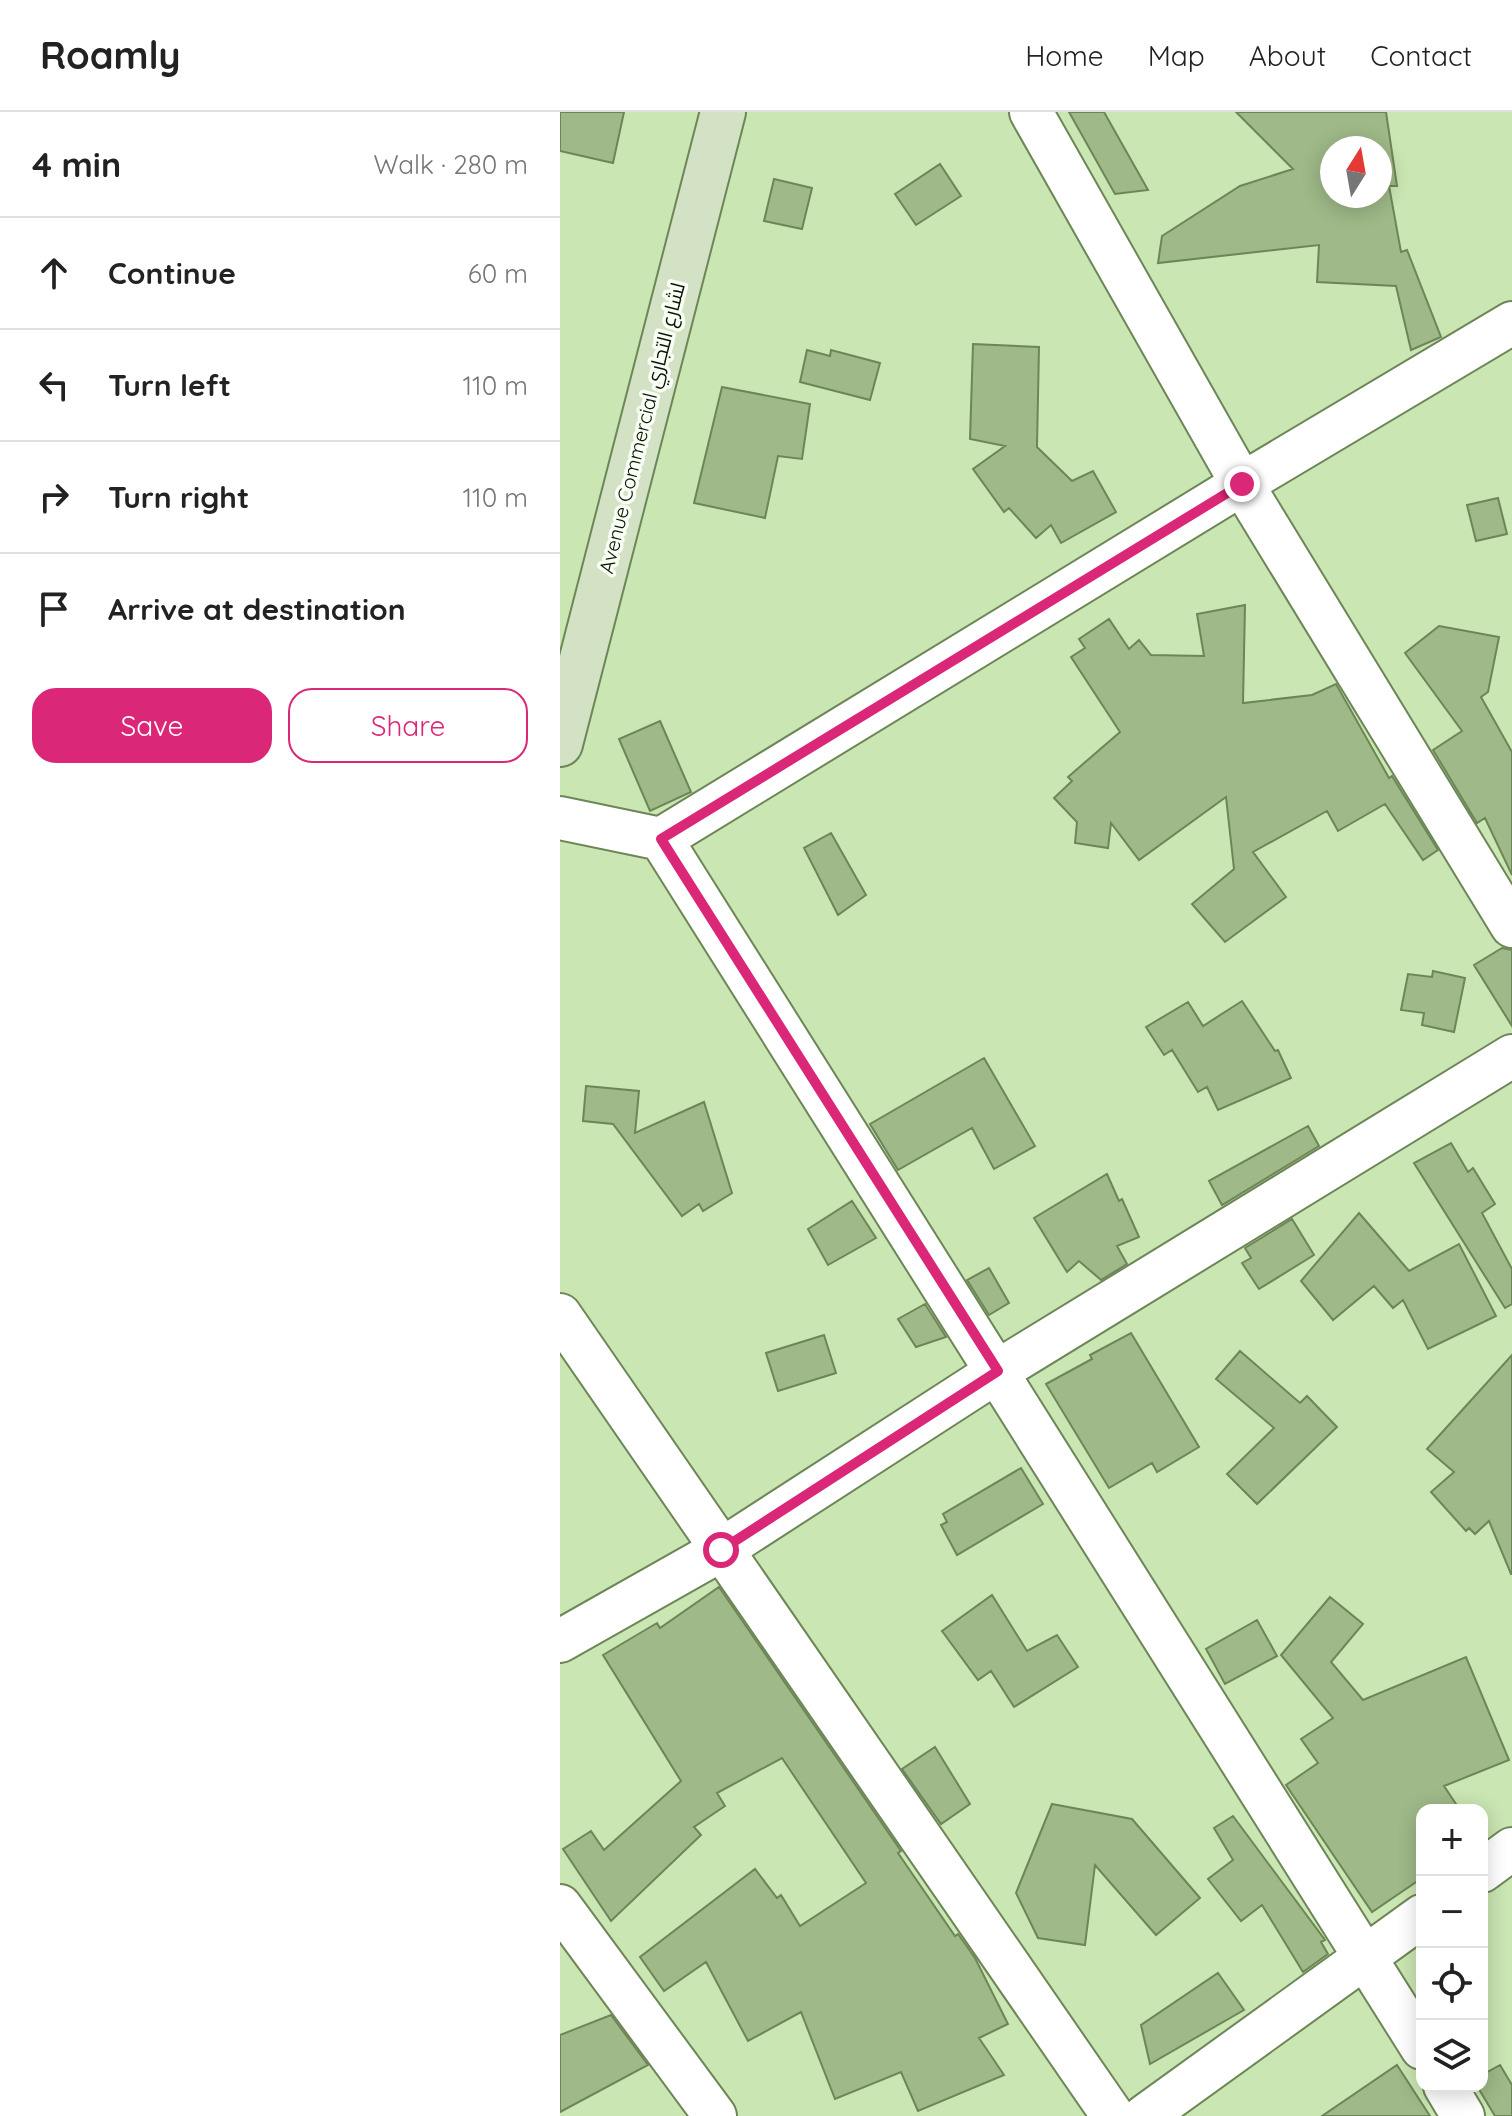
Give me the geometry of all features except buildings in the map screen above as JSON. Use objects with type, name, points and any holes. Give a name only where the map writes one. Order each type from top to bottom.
[{"type":"street","name":"Avenue Commercial لشارع التجاري","points":[[560,744],[723,112]]},
{"type":"street","points":[[1031,112],[1242,484],[1512,926]]},
{"type":"street","points":[[560,818],[661,839],[1512,323]]},
{"type":"street","points":[[661,839],[1416,2038]]},
{"type":"street","points":[[560,1641],[721,1550],[998,1371],[1512,1056]]},
{"type":"street","points":[[560,1315],[1113,2116]]},
{"type":"street","points":[[1488,1867],[1512,1849]]},
{"type":"street","points":[[560,1906],[715,2116]]},
{"type":"street","points":[[1145,2116],[1416,1920]]},
{"type":"street","points":[[1449,2092],[1463,2116]]},
{"type":"route","points":[[721,1550],[998,1371],[661,839],[1242,484]]}]
